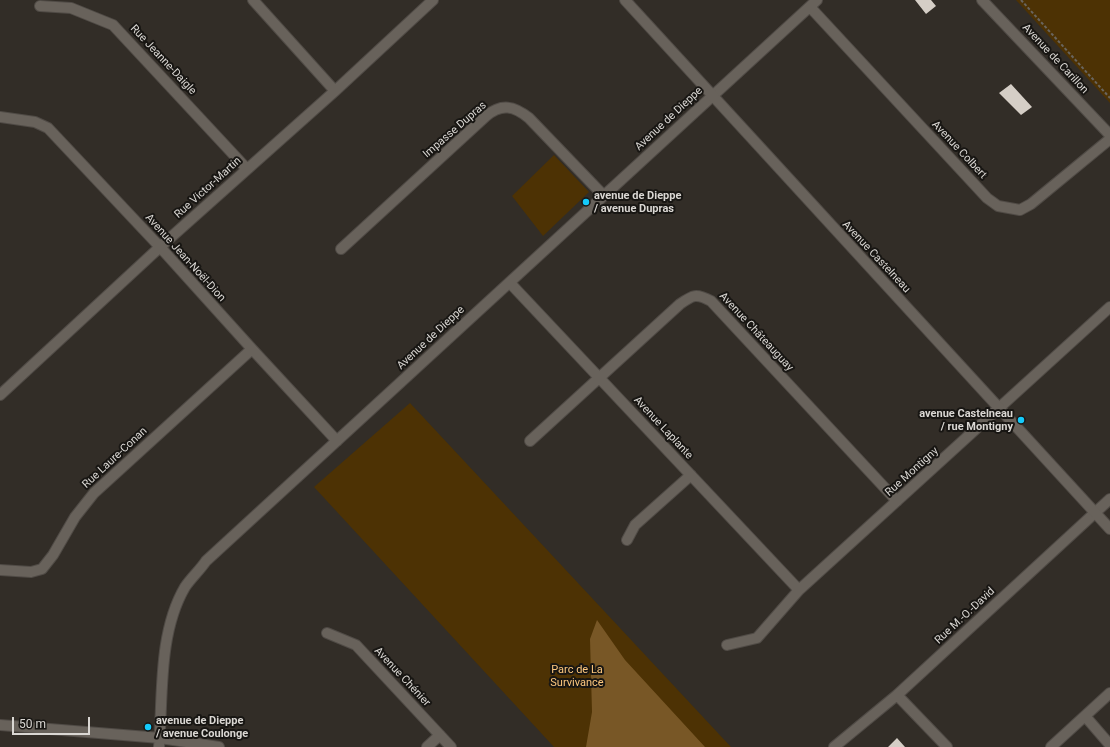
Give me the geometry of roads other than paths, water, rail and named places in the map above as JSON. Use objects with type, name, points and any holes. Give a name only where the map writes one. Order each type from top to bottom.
[{"type":"street","points":[[253,0],[335,91]]},
{"type":"street","name":"Rue Victor-Martin","points":[[0,395],[160,247],[335,91],[432,0]]},
{"type":"street","name":"Avenue Castelneau","points":[[625,0],[1110,529]]},
{"type":"street","name":"Avenue de Carillon","points":[[982,0],[1110,135]]},
{"type":"street","name":"Rue Jeanne-Daigle","points":[[40,6],[71,4],[113,24],[247,169]]},
{"type":"street","name":"Avenue de Dieppe","points":[[159,742],[166,645],[173,614],[186,587],[206,561],[813,4]]},
{"type":"street","name":"Avenue Colbert","points":[[813,4],[987,198],[998,206],[1020,210],[1031,204],[1110,139]]},
{"type":"street","name":"Impasse Dupras","points":[[340,249],[486,116],[493,111],[507,108],[517,109],[529,118],[604,196]]},
{"type":"street","name":"Avenue Jean-Noël-Dion","points":[[0,117],[35,122],[48,128],[160,247],[337,441]]},
{"type":"street","name":"Avenue Laplante","points":[[510,282],[799,590]]},
{"type":"street","name":"Avenue Châteauguay","points":[[530,441],[680,304],[696,296],[702,296],[711,301],[897,501]]},
{"type":"street","name":"Rue Montigny","points":[[727,645],[757,638],[799,590],[1110,307]]},
{"type":"street","name":"Rue Laure-Conan","points":[[0,570],[31,572],[42,569],[53,555],[75,517],[94,493],[252,349]]},
{"type":"street","points":[[627,540],[635,525],[691,475]]},
{"type":"street","name":"Rue M.-O.-David","points":[[834,747],[897,695],[1110,499]]},
{"type":"street","name":"Avenue Chénier","points":[[327,633],[356,645],[452,747]]},
{"type":"street","points":[[1051,747],[1110,693]]},
{"type":"street","points":[[897,695],[947,747]]},
{"type":"street","points":[[1085,716],[1110,744]]},
{"type":"street","points":[[0,724],[159,742],[219,747]]},
{"type":"street","points":[[427,747],[440,735]]},
{"type":"place","name":"avenue de Dieppe / avenue Dupras","points":[[586,202]]},
{"type":"place","name":"avenue Castelneau / rue Montigny","points":[[1021,420]]},
{"type":"place","name":"avenue de Dieppe / avenue Coulonge","points":[[148,727]]},
{"type":"park label","name":"Parc de La Survivance","points":[[577,676]]}]
